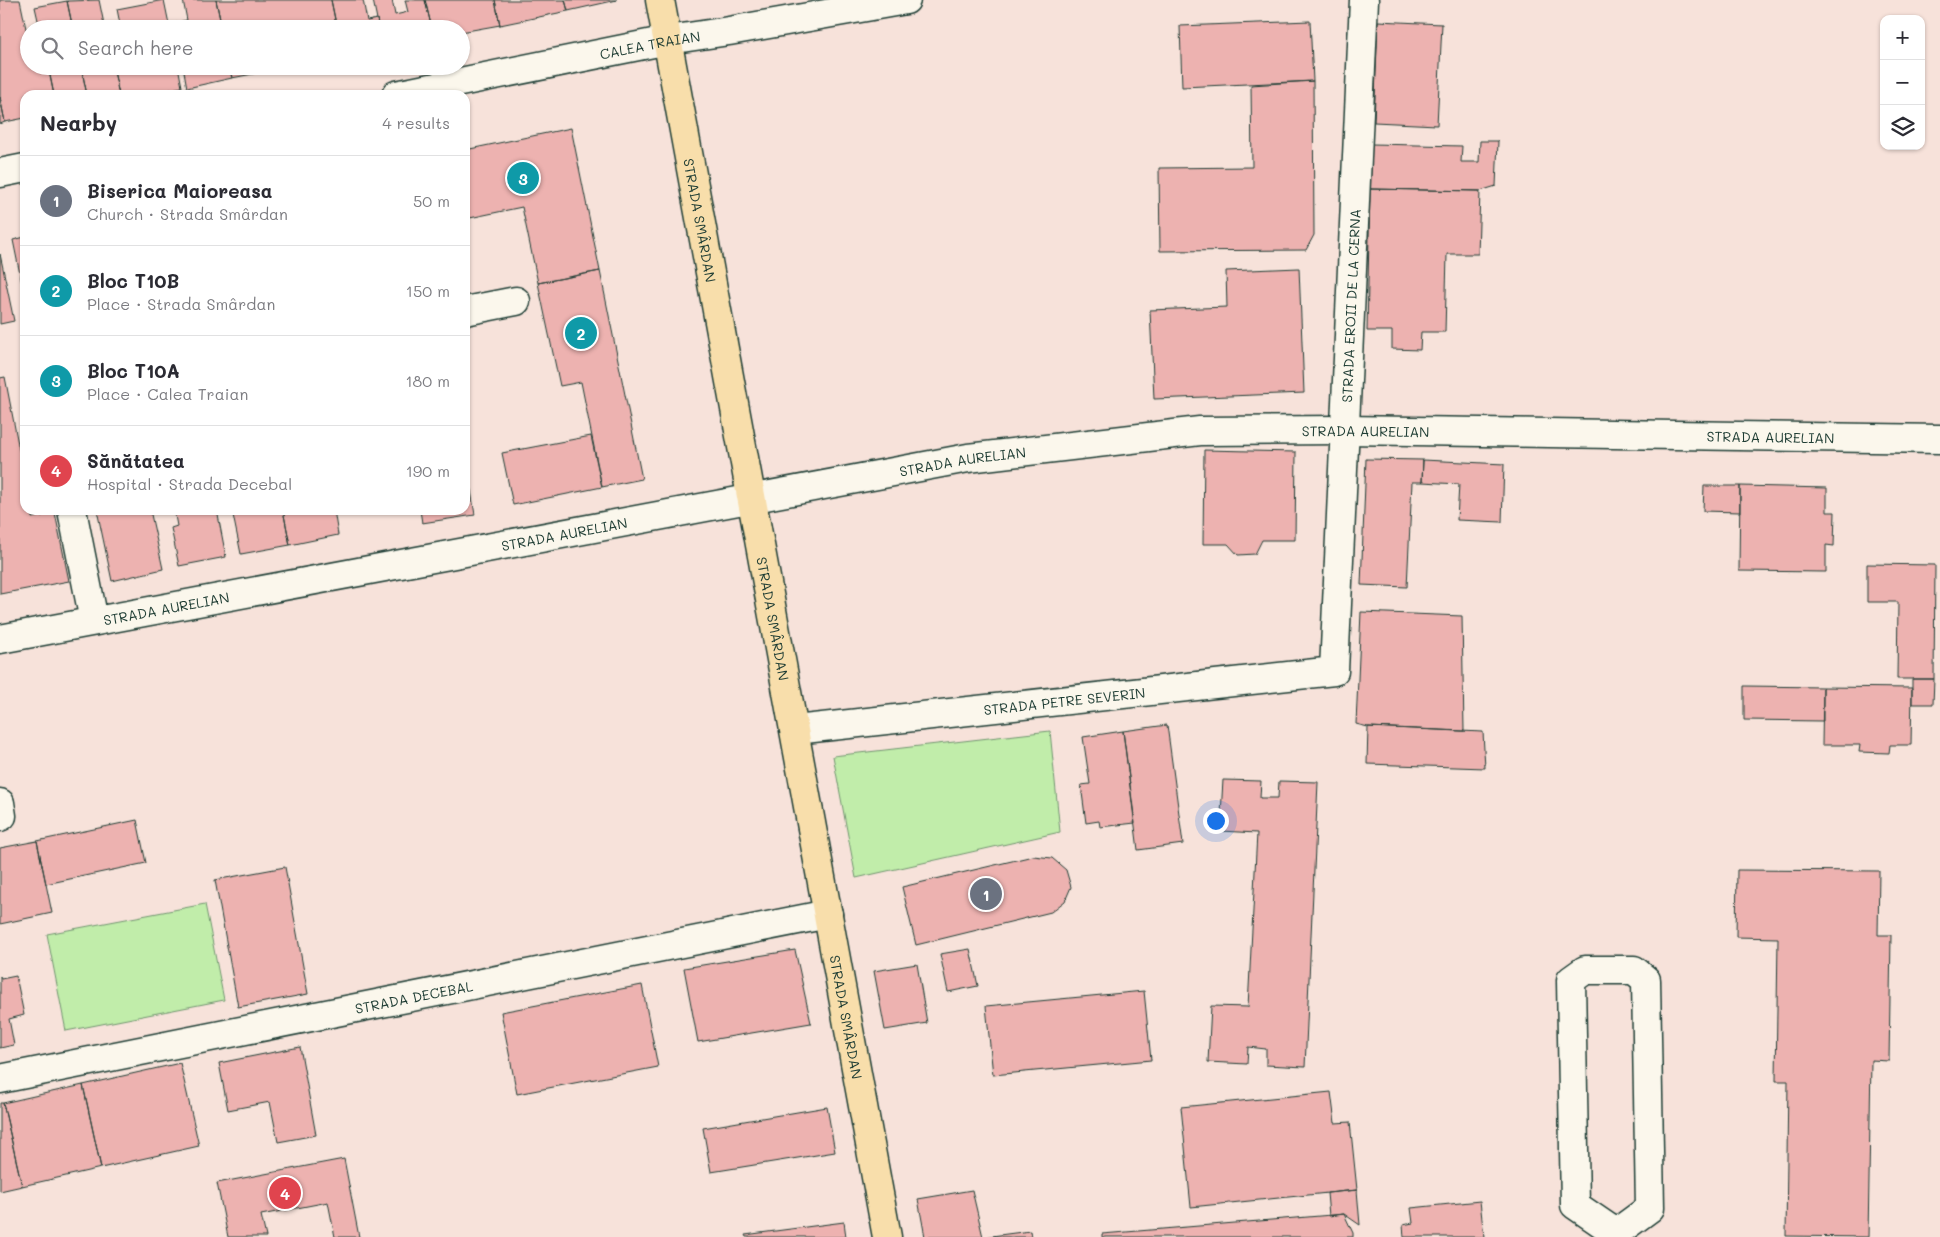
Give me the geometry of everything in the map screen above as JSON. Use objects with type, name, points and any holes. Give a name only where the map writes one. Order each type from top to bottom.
[{"type":"main road","name":"STRADA SMÂRDAN","points":[[660,0],[887,1237]]},
{"type":"street","name":"CALEA TRAIAN","points":[[421,90],[668,40],[738,30],[906,0]]},
{"type":"street","name":"STRADA EROII DE LA CERNA","points":[[1334,671],[1364,0]]},
{"type":"street","points":[[0,173],[20,169]]},
{"type":"street","points":[[470,310],[516,301]]},
{"type":"street","name":"STRADA AURELIAN","points":[[0,639],[968,458],[1180,433],[1200,431],[1345,430],[1940,439]]},
{"type":"street","points":[[73,515],[94,621]]},
{"type":"street","name":"STRADA PETRE SEVERIN","points":[[795,730],[1334,671]]},
{"type":"street","points":[[0,804],[2,816],[0,816]]},
{"type":"street","name":"STRADA DECEBAL","points":[[0,1079],[828,914]]},
{"type":"street","points":[[1585,970],[1634,970],[1646,980],[1650,1208],[1616,1235],[1575,1205],[1571,980],[1585,970]]},
{"type":"green space","points":[[1050,731],[1060,832],[856,878],[833,756]]},
{"type":"green space","points":[[205,904],[224,1000],[66,1031],[47,934]]},
{"type":"building","points":[[0,0],[20,0],[24,20],[20,20],[20,75],[50,75],[53,90],[20,90],[20,119],[5,122],[0,97]]},
{"type":"building","points":[[99,0],[103,20],[71,20],[67,1]]},
{"type":"building","points":[[164,0],[168,20],[119,20],[117,9]]},
{"type":"building","points":[[183,0],[216,0],[220,20],[187,20]]},
{"type":"building","points":[[216,0],[331,0],[335,20],[220,20]]},
{"type":"building","points":[[331,0],[363,0],[367,20],[335,20]]},
{"type":"building","points":[[373,0],[392,0],[395,15],[408,12],[405,0],[425,0],[430,20],[377,20]]},
{"type":"building","points":[[425,0],[495,0],[500,25],[470,30],[470,20],[430,20]]},
{"type":"building","points":[[495,0],[565,0],[568,11],[500,25]]},
{"type":"building","points":[[565,0],[617,0],[568,11]]},
{"type":"building","points":[[67,1],[71,20],[38,20],[35,7]]},
{"type":"building","points":[[1310,21],[1313,81],[1182,87],[1180,26]]},
{"type":"building","points":[[1378,21],[1442,24],[1437,125],[1374,122]]},
{"type":"building","points":[[50,75],[83,75],[86,90],[53,90]]},
{"type":"building","points":[[83,75],[115,75],[118,90],[86,90]]},
{"type":"building","points":[[115,75],[180,75],[182,87],[167,90],[118,90]]},
{"type":"building","points":[[185,75],[231,75],[232,78],[187,88]]},
{"type":"building","points":[[231,75],[247,75],[232,78]]},
{"type":"building","points":[[1313,81],[1314,235],[1306,250],[1160,251],[1159,168],[1252,167],[1251,85]]},
{"type":"building","points":[[0,97],[5,122],[0,124]]},
{"type":"building","points":[[571,128],[600,271],[538,283],[522,207],[470,218],[470,149]]},
{"type":"building","points":[[1480,141],[1498,141],[1496,186],[1480,191],[1370,189],[1372,144],[1462,146],[1461,162],[1479,162]]},
{"type":"building","points":[[1370,189],[1480,191],[1478,254],[1447,254],[1445,332],[1421,332],[1420,350],[1392,349],[1392,331],[1367,331]]},
{"type":"building","points":[[20,238],[20,274],[13,240]]},
{"type":"building","points":[[0,254],[14,321],[0,324]]},
{"type":"building","points":[[1299,268],[1304,393],[1154,399],[1150,310],[1227,307],[1226,271]]},
{"type":"building","points":[[600,271],[642,479],[602,487],[581,382],[560,386],[538,283]]},
{"type":"building","points":[[5,377],[20,454],[20,515],[32,515],[32,518],[55,515],[69,581],[0,594],[0,378]]},
{"type":"building","points":[[591,436],[602,487],[513,505],[502,453]]},
{"type":"building","points":[[1204,450],[1296,452],[1295,540],[1262,540],[1255,554],[1238,555],[1228,544],[1203,544]]},
{"type":"building","points":[[1366,459],[1423,460],[1422,482],[1412,482],[1407,587],[1361,585]]},
{"type":"building","points":[[1423,460],[1504,464],[1502,522],[1457,520],[1459,484],[1422,482]]},
{"type":"building","points":[[470,485],[475,515],[422,523],[421,515],[470,515]]},
{"type":"building","points":[[1704,486],[1740,486],[1740,512],[1703,511]]},
{"type":"building","points":[[1740,486],[1827,488],[1827,512],[1835,512],[1834,546],[1826,545],[1826,572],[1739,571]]},
{"type":"building","points":[[98,515],[151,515],[163,569],[112,581]]},
{"type":"building","points":[[175,515],[218,515],[226,557],[179,566],[171,528],[177,526]]},
{"type":"building","points":[[233,515],[284,515],[290,545],[241,554]]},
{"type":"building","points":[[284,515],[335,515],[338,535],[290,545]]},
{"type":"building","points":[[1867,564],[1935,565],[1934,679],[1897,679],[1898,602],[1867,602]]},
{"type":"building","points":[[1361,612],[1462,616],[1464,731],[1368,727],[1356,724]]},
{"type":"building","points":[[1912,679],[1934,679],[1933,704],[1912,704]]},
{"type":"building","points":[[1744,686],[1823,687],[1823,721],[1744,720]]},
{"type":"building","points":[[1823,687],[1912,688],[1911,745],[1890,745],[1889,753],[1859,752],[1860,745],[1822,745]]},
{"type":"building","points":[[1167,725],[1183,844],[1138,850],[1123,731]]},
{"type":"building","points":[[1368,727],[1483,732],[1485,768],[1367,764]]},
{"type":"building","points":[[1123,731],[1135,823],[1100,827],[1099,821],[1086,823],[1081,785],[1090,784],[1083,737]]},
{"type":"building","points":[[1223,780],[1261,781],[1260,798],[1278,798],[1279,781],[1318,782],[1305,1067],[1266,1065],[1266,1049],[1248,1047],[1247,1064],[1208,1062],[1211,1006],[1248,1007],[1257,833],[1220,831]]},
{"type":"building","points":[[137,820],[146,863],[46,884],[37,841]]},
{"type":"building","points":[[37,841],[52,913],[0,924],[0,848]]},
{"type":"building","points":[[1033,856],[1052,858],[1066,870],[1071,887],[1065,901],[1051,912],[916,945],[902,887]]},
{"type":"building","points":[[285,867],[308,994],[238,1007],[215,880]]},
{"type":"building","points":[[1737,870],[1879,871],[1878,935],[1891,935],[1889,1061],[1871,1060],[1868,1237],[1786,1236],[1788,1081],[1776,1081],[1778,938],[1736,937]]},
{"type":"building","points":[[970,949],[978,986],[948,992],[940,954]]},
{"type":"building","points":[[795,950],[811,1023],[698,1042],[684,968]]},
{"type":"building","points":[[917,964],[927,1023],[885,1030],[874,971]]},
{"type":"building","points":[[0,976],[1,979],[16,976],[24,1015],[9,1019],[14,1045],[0,1048]]},
{"type":"building","points":[[642,985],[658,1067],[517,1094],[501,1012]]},
{"type":"building","points":[[1144,991],[1151,1060],[993,1075],[986,1006]]},
{"type":"building","points":[[300,1047],[316,1135],[278,1142],[270,1102],[228,1110],[219,1063]]},
{"type":"building","points":[[180,1063],[199,1146],[101,1168],[83,1085]]},
{"type":"building","points":[[83,1085],[101,1168],[22,1186],[3,1103]]},
{"type":"building","points":[[1331,1092],[1335,1123],[1350,1122],[1357,1190],[1191,1207],[1181,1107]]},
{"type":"building","points":[[0,1103],[3,1103],[22,1186],[0,1191]]},
{"type":"building","points":[[827,1107],[835,1152],[711,1172],[703,1128]]},
{"type":"building","points":[[344,1159],[359,1237],[335,1237],[328,1202],[261,1215],[266,1237],[228,1237],[217,1183]]},
{"type":"building","points":[[972,1190],[983,1237],[925,1237],[918,1199]]},
{"type":"building","points":[[1357,1190],[1360,1225],[1344,1214],[1329,1216],[1327,1193]]},
{"type":"building","points":[[1480,1201],[1484,1237],[1404,1237],[1403,1225],[1413,1223],[1411,1208]]},
{"type":"building","points":[[1344,1214],[1353,1237],[1102,1237],[1102,1234]]},
{"type":"building","points":[[844,1222],[846,1237],[746,1237],[745,1235]]},
{"type":"building","points":[[1030,1231],[1031,1237],[984,1237]]},
{"type":"place","name":"Bloc T10A","points":[[523,178]]},
{"type":"place","name":"Bloc T10B","points":[[581,333]]},
{"type":"place","name":"Biserica Maioreasa","points":[[986,894]]},
{"type":"place","name":"Sănătatea","points":[[285,1193]]}]
